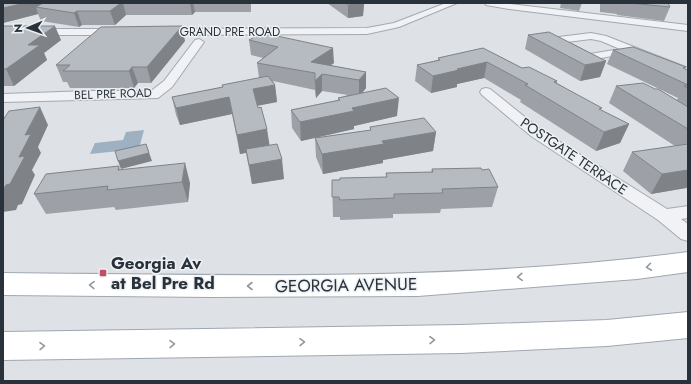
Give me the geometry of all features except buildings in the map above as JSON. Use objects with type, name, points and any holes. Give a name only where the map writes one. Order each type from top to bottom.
[{"type":"main road","name":"GEORGIA AVENUE","points":[[3,284],[211,286],[418,285],[638,269],[688,262]]},
{"type":"main road","points":[[3,346],[461,339],[607,333],[688,325]]},
{"type":"street","name":"GRAND PRE ROAD","points":[[149,32],[367,31],[396,25],[453,3]]},
{"type":"street","points":[[489,3],[688,28]]},
{"type":"street","points":[[3,32],[126,32]]},
{"type":"street","points":[[621,35],[643,44]]},
{"type":"street","points":[[632,50],[589,57],[560,42],[560,40],[583,37],[599,37],[632,50],[684,62],[688,72]]},
{"type":"street","name":"BEL PRE ROAD","points":[[3,98],[89,95],[154,96],[168,84],[199,42]]},
{"type":"street","name":"POSTGATE TERRACE","points":[[486,92],[536,133],[664,216],[688,234]]},
{"type":"street","points":[[664,216],[688,212]]},
{"type":"water","points":[[144,130],[139,149],[90,154],[95,143],[123,140],[126,132]]},
{"type":"place","name":"Georgia Av at Bel Pre Rd","points":[[103,273]]}]
